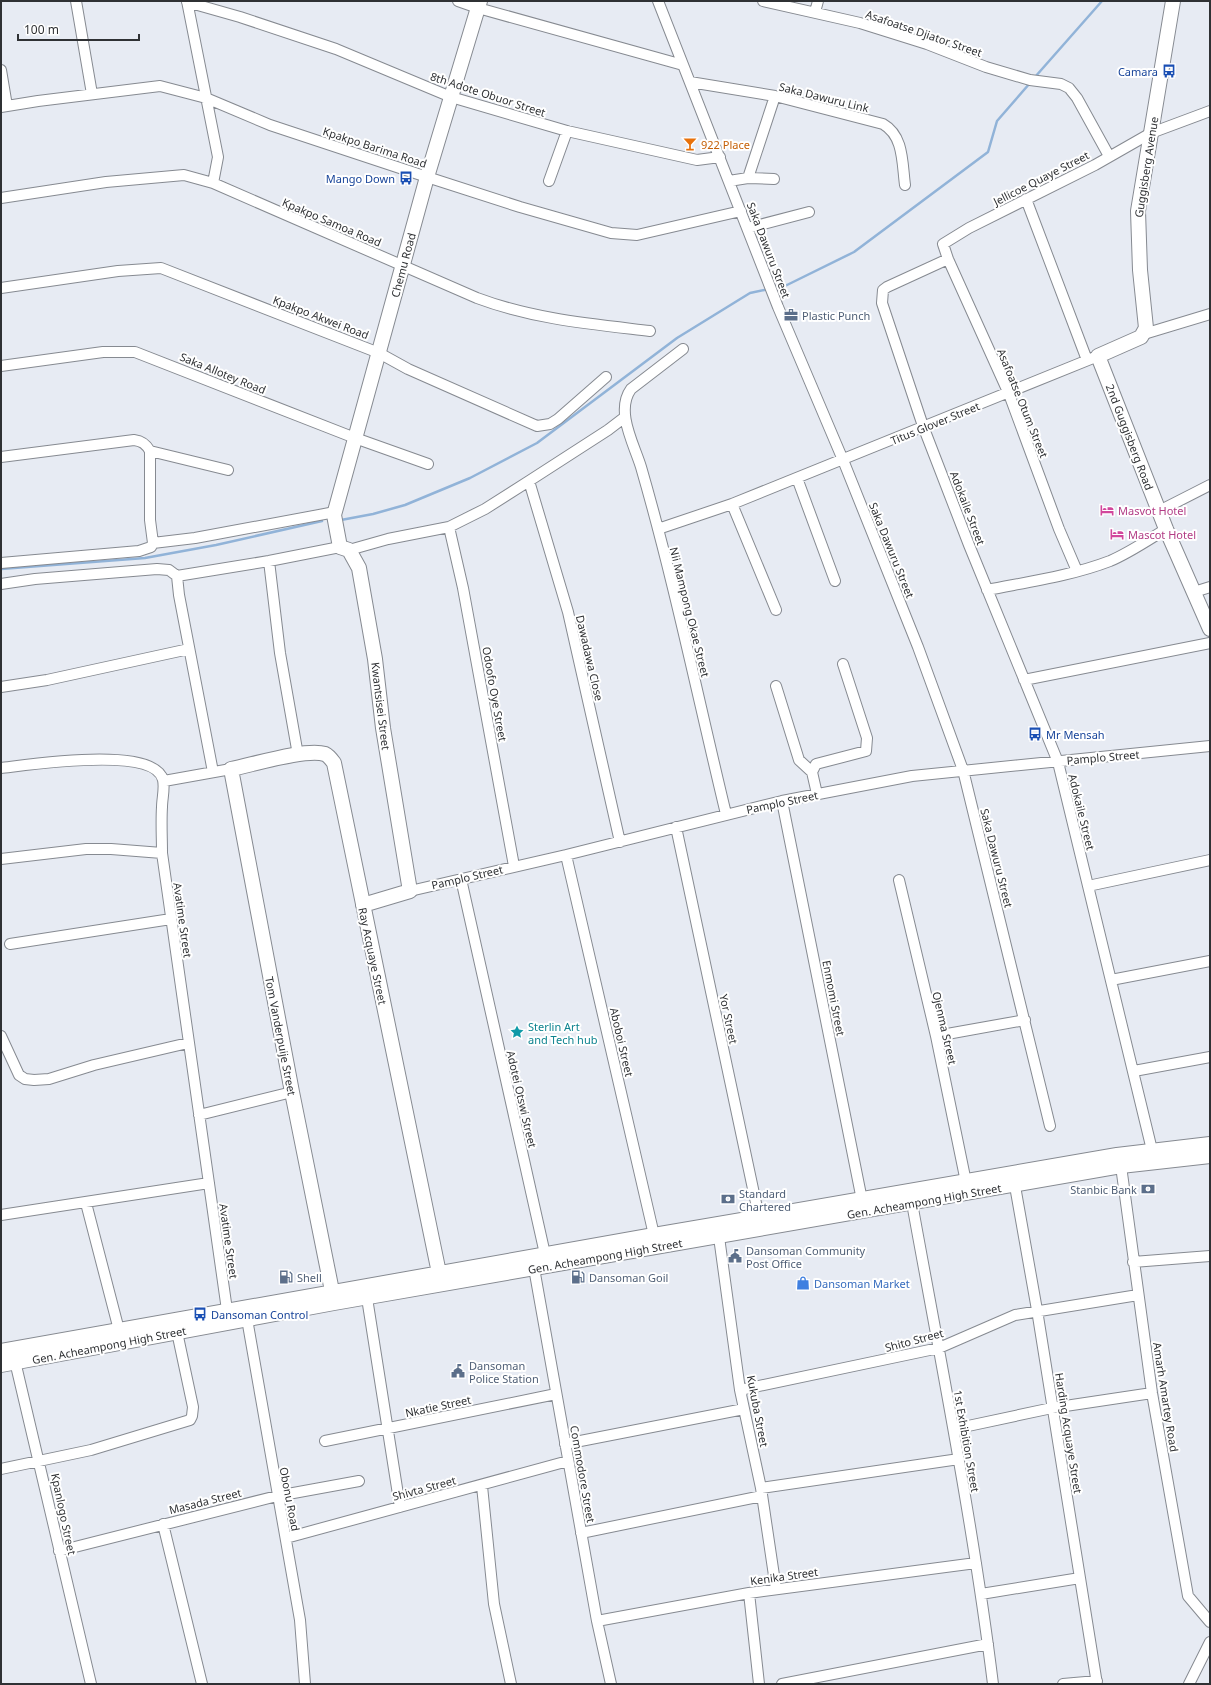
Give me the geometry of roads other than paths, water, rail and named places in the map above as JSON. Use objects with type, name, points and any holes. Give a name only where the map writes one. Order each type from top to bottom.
[{"type":"main road","name":"Guggisberg Avenue","points":[[1144,334],[1146,328],[1140,270],[1138,211],[1173,1]]},
{"type":"main road","name":"Chemu Road","points":[[336,531],[334,513],[427,178],[479,5]]},
{"type":"main road","name":"Titus Glover Street","points":[[1092,358],[1141,337],[1144,334]]},
{"type":"main road","name":"2nd Guggisberg Road","points":[[1092,358],[1210,629]]},
{"type":"main road","name":"Kwantsisei Street","points":[[336,531],[345,548],[359,568],[375,659],[383,728],[410,891]]},
{"type":"main road","name":"Ray Acquaye Street","points":[[231,769],[298,755],[323,754],[329,756],[334,763],[440,1273]]},
{"type":"main road","name":"Tom Vanderpuije Street","points":[[231,769],[292,1092],[333,1297]]},
{"type":"main road","name":"Pamplo Street","points":[[363,905],[410,891]]},
{"type":"main road","name":"Gen. Acheampong High Street","points":[[1,1365],[247,1319],[333,1297],[440,1273],[654,1234],[1152,1150],[1210,1144]]},
{"type":"main road","name":"Gen. Acheampong High Street","points":[[7,1349],[227,1310],[333,1297],[367,1298],[1015,1186],[1121,1166],[1210,1156]]},
{"type":"street","points":[[76,1],[92,94]]},
{"type":"street","points":[[458,1],[479,5],[683,65]]},
{"type":"street","name":"Saka Dawuru Street","points":[[658,1],[778,307],[843,460],[918,647],[963,770],[1050,1126]]},
{"type":"street","name":"Asafoatse Djiator Street","points":[[763,1],[815,12],[903,36],[986,67],[1030,80],[1054,83],[1069,88],[1078,98],[1109,156]]},
{"type":"street","points":[[815,12],[818,1]]},
{"type":"street","points":[[187,2],[218,157],[213,183]]},
{"type":"street","name":"8th Adote Obuor Street","points":[[187,2],[240,17],[336,49],[451,97],[567,131],[697,160],[720,157]]},
{"type":"street","points":[[1,70],[4,107]]},
{"type":"street","name":"Saka Dawuru Link","points":[[690,82],[775,96],[883,124],[892,129],[899,140],[906,185]]},
{"type":"street","name":"Kpakpo Barima Road","points":[[4,107],[160,86],[206,98],[270,125],[427,178],[520,207],[626,236],[646,234],[741,211]]},
{"type":"street","points":[[748,178],[775,96]]},
{"type":"street","name":"Jellicoe Quaye Street","points":[[943,246],[944,242],[969,228],[1151,133],[1210,111]]},
{"type":"street","points":[[549,181],[567,131]]},
{"type":"street","name":"Kpakpo Samoa Road","points":[[1,198],[106,182],[184,175],[213,183],[403,266],[506,308],[558,320],[650,331]]},
{"type":"street","points":[[729,181],[748,178],[774,179]]},
{"type":"street","points":[[1026,199],[1092,358]]},
{"type":"street","points":[[748,228],[808,212]]},
{"type":"street","name":"Asafoatse Otum Street","points":[[943,246],[1008,394],[1059,529],[1077,571]]},
{"type":"street","name":"Adokaile Street","points":[[948,259],[887,286],[883,290],[882,303],[923,426],[987,590],[1058,762],[1152,1150]]},
{"type":"street","name":"Kpakpo Akwei Road","points":[[1,288],[118,271],[161,268],[379,353],[408,369],[537,426],[550,424],[558,419],[606,377]]},
{"type":"street","name":"Titus Glover Street","points":[[1144,334],[1210,314]]},
{"type":"street","points":[[1,584],[34,579],[157,569],[169,570],[177,576],[345,548],[448,527],[485,509],[608,430],[625,417],[626,398],[631,389],[683,349]]},
{"type":"street","name":"Saka Allotey Road","points":[[1,366],[103,352],[135,352],[355,438],[428,464]]},
{"type":"street","name":"Titus Glover Street","points":[[658,529],[732,504],[843,460],[923,426],[1008,394],[1092,358]]},
{"type":"street","name":"Nii Mampong Okae Street","points":[[625,417],[658,529],[726,814]]},
{"type":"street","points":[[1,458],[134,440],[140,441],[146,445],[150,455],[150,520],[153,543],[151,548],[139,552],[1,563]]},
{"type":"street","points":[[150,455],[228,470]]},
{"type":"street","points":[[797,478],[835,581]]},
{"type":"street","name":"Dawadawa Close","points":[[529,482],[568,612],[620,842]]},
{"type":"street","points":[[1159,511],[1210,485]]},
{"type":"street","points":[[732,504],[776,610]]},
{"type":"street","points":[[153,543],[195,538],[334,513]]},
{"type":"street","name":"Odoofo Oye Street","points":[[448,527],[463,588],[514,866]]},
{"type":"street","points":[[987,590],[1077,571],[1111,560],[1166,529]]},
{"type":"street","points":[[269,561],[280,653],[298,755]]},
{"type":"street","points":[[1,768],[52,761],[121,760],[152,767],[161,775],[164,781],[213,772],[179,595],[177,576]]},
{"type":"street","points":[[1194,592],[1210,587]]},
{"type":"street","points":[[1024,680],[1210,643]]},
{"type":"street","points":[[1,687],[46,680],[189,649]]},
{"type":"street","points":[[812,772],[816,764],[866,751],[867,738],[843,664]]},
{"type":"street","points":[[776,686],[799,760],[812,772],[817,794]]},
{"type":"street","name":"Pamplo Street","points":[[410,891],[620,842],[782,801],[912,776],[1210,746]]},
{"type":"street","name":"Ray Acquaye Street","points":[[213,772],[231,769]]},
{"type":"street","name":"Avatime Street","points":[[164,781],[162,853],[227,1310]]},
{"type":"street","name":"Enmomi Street","points":[[782,801],[862,1200]]},
{"type":"street","name":"Yor Street","points":[[676,827],[759,1217]]},
{"type":"street","points":[[1,859],[86,849],[111,849],[162,853]]},
{"type":"street","name":"Aboboi Street","points":[[566,855],[654,1234]]},
{"type":"street","points":[[1088,886],[1210,860]]},
{"type":"street","name":"Adotei Otswi Street","points":[[461,879],[545,1254]]},
{"type":"street","name":"Ojenma Street","points":[[899,880],[936,1036],[966,1182]]},
{"type":"street","points":[[10,944],[171,919]]},
{"type":"street","points":[[1111,980],[1210,960]]},
{"type":"street","points":[[936,1036],[1025,1020]]},
{"type":"street","points":[[1,1036],[19,1075],[25,1080],[49,1079],[94,1065],[188,1043]]},
{"type":"street","points":[[1134,1071],[1210,1057]]},
{"type":"street","points":[[199,1114],[292,1092]]},
{"type":"street","name":"Amarh Amartey Road","points":[[1121,1166],[1152,1392],[1188,1596],[1210,1622]]},
{"type":"street","points":[[1,1215],[209,1183]]},
{"type":"street","name":"Harding Acquaye Street","points":[[1015,1186],[1037,1310],[1097,1682]]},
{"type":"street","points":[[86,1203],[119,1330]]},
{"type":"street","name":"1st Exhibition Street","points":[[912,1203],[954,1429],[981,1594],[993,1684]]},
{"type":"street","name":"Kukuba Street","points":[[719,1237],[740,1390],[762,1492],[776,1589]]},
{"type":"street","points":[[1133,1262],[1210,1256]]},
{"type":"street","name":"Commodore Street","points":[[534,1268],[597,1621],[611,1684]]},
{"type":"street","name":"Shito Street","points":[[740,1390],[938,1348],[1015,1315],[1037,1310],[1138,1295]]},
{"type":"street","points":[[367,1298],[400,1507]]},
{"type":"street","name":"Obonu Road","points":[[247,1319],[300,1620],[305,1684]]},
{"type":"street","points":[[1,1469],[91,1450],[190,1420],[193,1407],[177,1332]]},
{"type":"street","name":"Kpanlogo Street","points":[[7,1349],[15,1362],[40,1461],[59,1551],[91,1684]]},
{"type":"street","points":[[954,1429],[1052,1408],[1152,1392]]},
{"type":"street","name":"Nkatie Street","points":[[325,1441],[556,1394]]},
{"type":"street","points":[[565,1444],[744,1409]]},
{"type":"street","points":[[581,1533],[762,1492],[959,1459]]},
{"type":"street","name":"Shivta Street","points":[[286,1538],[482,1486],[568,1461]]},
{"type":"street","name":"Masada Street","points":[[59,1551],[277,1496],[359,1481]]},
{"type":"street","points":[[482,1486],[494,1604],[511,1684]]},
{"type":"street","points":[[163,1524],[202,1684]]},
{"type":"street","name":"Kenika Street","points":[[597,1621],[749,1593],[976,1563]]},
{"type":"street","points":[[981,1594],[1080,1578]]},
{"type":"street","points":[[749,1593],[759,1684]]},
{"type":"street","points":[[1189,1684],[1210,1642]]},
{"type":"street","points":[[782,1684],[988,1644]]},
{"type":"street","points":[[1063,1684],[1097,1682]]},
{"type":"waterway","points":[[1035,77],[1102,1]]},
{"type":"waterway","points":[[773,288],[787,285],[854,252],[988,152],[997,121],[1030,83]]},
{"type":"waterway","points":[[341,520],[373,514],[405,505],[470,478],[537,443],[677,338],[750,293],[769,289]]},
{"type":"waterway","points":[[1,569],[145,558],[216,545],[322,521]]},
{"type":"place","name":"Camara","points":[[1169,71]]},
{"type":"place","name":"922 Place","points":[[690,144]]},
{"type":"place","name":"Mango Down","points":[[406,178]]},
{"type":"place","name":"Plastic Punch","points":[[791,315]]},
{"type":"place","name":"Masvot Hotel","points":[[1107,510]]},
{"type":"place","name":"Mascot Hotel","points":[[1117,534]]},
{"type":"place","name":"Mr Mensah","points":[[1035,734]]},
{"type":"place","name":"Sterlin Art and Tech hub","points":[[517,1032]]},
{"type":"place","name":"Stanbic Bank","points":[[1148,1189]]},
{"type":"place","name":"Standard Chartered","points":[[728,1199]]},
{"type":"place","name":"Dansoman Community Post Office","points":[[735,1256]]},
{"type":"place","name":"Shell","points":[[286,1277]]},
{"type":"place","name":"Dansoman Goil","points":[[578,1277]]},
{"type":"place","name":"Dansoman Market","points":[[803,1283]]},
{"type":"place","name":"Dansoman Control","points":[[200,1314]]},
{"type":"place","name":"Dansoman Police Station","points":[[458,1371]]}]
